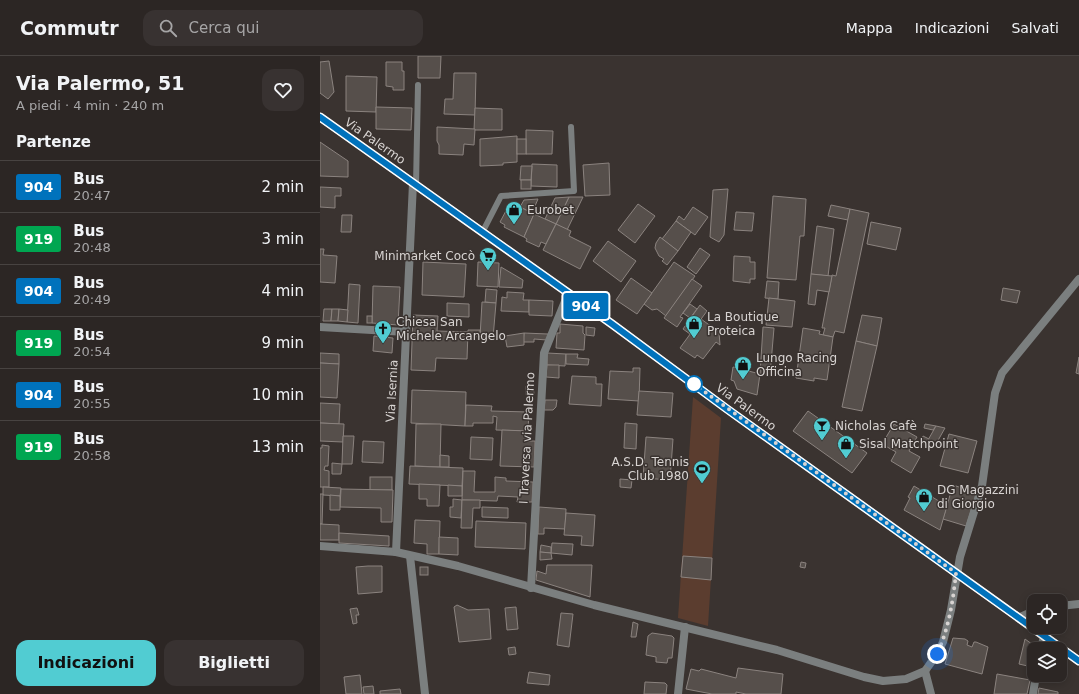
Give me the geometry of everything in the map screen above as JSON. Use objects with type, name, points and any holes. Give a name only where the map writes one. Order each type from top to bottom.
[{"type":"main road","name":"Via Palermo","points":[[320,117],[1079,661]]},
{"type":"street","name":"Via Isernia","points":[[396,552],[414,184]]},
{"type":"street","points":[[320,546],[396,552],[458,566],[594,605],[685,626],[777,650],[883,681],[906,679],[925,671],[937,654],[943,642],[951,610],[956,573],[982,486],[995,393],[1002,373],[1079,279]]},
{"type":"street","name":"I Traversa via Palermo","points":[[531,588],[544,353],[568,294]]},
{"type":"street","points":[[320,327],[406,332]]},
{"type":"street","points":[[410,556],[425,694]]},
{"type":"street","points":[[1067,605],[1079,604]]},
{"type":"street","points":[[1018,618],[1027,614]]},
{"type":"street","points":[[678,694],[685,626]]},
{"type":"street","points":[[1043,642],[1044,636]]},
{"type":"street","points":[[925,671],[931,694]]},
{"type":"street","points":[[1033,694],[1035,682]]},
{"type":"lane","name":"Via Palermo","points":[[414,184],[418,85]]},
{"type":"lane","points":[[482,233],[501,196],[574,191],[571,126]]},
{"type":"shaded area","name":"A.S.D. Tennis Club 1980","points":[[693,397],[721,418],[708,626],[678,618]]},
{"type":"building","points":[[418,56],[441,56],[440,78],[418,78]]},
{"type":"building","points":[[329,61],[334,92],[328,99],[320,93],[320,62]]},
{"type":"building","points":[[386,62],[402,62],[402,71],[404,71],[404,90],[393,90],[393,87],[386,86]]},
{"type":"building","points":[[454,73],[476,73],[475,115],[444,114],[445,99],[453,99]]},
{"type":"building","points":[[346,76],[377,77],[376,112],[346,111]]},
{"type":"building","points":[[376,107],[412,108],[411,130],[376,129]]},
{"type":"building","points":[[475,108],[502,109],[502,130],[474,130]]},
{"type":"building","points":[[437,127],[475,129],[474,145],[464,144],[463,155],[439,154]]},
{"type":"building","points":[[526,130],[553,131],[552,154],[526,154]]},
{"type":"building","points":[[517,136],[517,162],[503,163],[503,165],[480,166],[480,139]]},
{"type":"building","points":[[517,139],[526,139],[526,154],[517,154]]},
{"type":"building","points":[[320,142],[348,161],[348,177],[320,176]]},
{"type":"building","points":[[609,163],[610,195],[585,196],[583,165]]},
{"type":"building","points":[[532,164],[557,165],[557,187],[531,186]]},
{"type":"building","points":[[521,166],[532,166],[531,180],[520,180]]},
{"type":"building","points":[[521,180],[531,180],[531,189],[521,189]]},
{"type":"building","points":[[320,187],[341,188],[341,196],[335,196],[335,208],[320,207]]},
{"type":"building","points":[[728,189],[724,235],[719,242],[710,237],[713,190]]},
{"type":"building","points":[[773,196],[806,199],[804,236],[800,236],[796,280],[767,278]]},
{"type":"building","points":[[569,197],[583,197],[567,230],[556,224]]},
{"type":"building","points":[[569,197],[556,224],[545,219],[555,198]]},
{"type":"building","points":[[538,199],[532,213],[520,207],[524,200]]},
{"type":"building","points":[[638,204],[655,216],[635,243],[618,230]]},
{"type":"building","points":[[831,205],[850,209],[848,220],[828,216]]},
{"type":"building","points":[[508,207],[518,212],[520,207],[534,214],[524,237],[504,227],[505,225],[500,222]]},
{"type":"building","points":[[693,207],[708,217],[695,235],[676,221],[679,216],[684,220]]},
{"type":"building","points":[[850,209],[869,213],[844,333],[835,331],[833,337],[823,335],[825,328],[822,328],[832,275],[836,276]]},
{"type":"building","points":[[736,212],[754,213],[752,231],[734,230]]},
{"type":"building","points":[[534,214],[556,224],[546,244],[541,242],[539,247],[526,241],[527,239],[524,237]]},
{"type":"building","points":[[342,215],[352,215],[351,232],[341,232]]},
{"type":"building","points":[[676,221],[691,232],[678,251],[662,239]]},
{"type":"building","points":[[871,222],[901,228],[896,250],[867,244]]},
{"type":"building","points":[[556,224],[571,231],[569,236],[591,247],[580,269],[543,250]]},
{"type":"building","points":[[817,226],[834,229],[828,276],[811,274]]},
{"type":"building","points":[[660,237],[678,251],[667,265],[662,261],[664,259],[659,256],[655,248]]},
{"type":"building","points":[[608,241],[636,261],[621,282],[593,261]]},
{"type":"building","points":[[700,248],[710,255],[696,274],[687,267]]},
{"type":"building","points":[[320,249],[324,249],[323,255],[337,256],[335,283],[320,282]]},
{"type":"building","points":[[734,256],[750,257],[750,262],[755,262],[755,279],[750,279],[750,283],[733,281]]},
{"type":"building","points":[[423,262],[466,264],[464,297],[422,295]]},
{"type":"building","points":[[478,262],[499,263],[498,287],[477,286]]},
{"type":"building","points":[[674,262],[695,276],[666,316],[657,309],[652,310],[644,304]]},
{"type":"building","points":[[501,267],[523,280],[522,288],[499,287]]},
{"type":"building","points":[[811,274],[832,276],[829,292],[817,290],[815,305],[808,304]]},
{"type":"building","points":[[631,278],[652,293],[637,314],[616,300]]},
{"type":"building","points":[[692,279],[702,286],[680,317],[683,318],[677,327],[664,318]]},
{"type":"building","points":[[767,281],[779,282],[778,299],[765,298]]},
{"type":"building","points":[[349,284],[360,285],[358,323],[347,322]]},
{"type":"building","points":[[373,286],[400,287],[398,325],[372,323]]},
{"type":"building","points":[[1003,288],[1020,291],[1017,303],[1001,300]]},
{"type":"building","points":[[486,289],[497,290],[496,303],[485,302]]},
{"type":"building","points":[[507,292],[524,293],[523,300],[529,300],[529,312],[501,311],[502,297],[507,298]]},
{"type":"building","points":[[769,298],[795,301],[792,327],[766,325]]},
{"type":"building","points":[[529,300],[553,301],[552,316],[529,315]]},
{"type":"building","points":[[482,302],[496,303],[493,338],[480,337]]},
{"type":"building","points":[[447,303],[469,304],[469,317],[447,316]]},
{"type":"building","points":[[690,304],[697,309],[690,318],[683,313]]},
{"type":"building","points":[[700,305],[707,311],[690,334],[683,329]]},
{"type":"building","points":[[324,309],[332,309],[331,321],[323,321]]},
{"type":"building","points":[[332,309],[339,309],[338,321],[331,321]]},
{"type":"building","points":[[339,309],[348,310],[347,322],[338,321]]},
{"type":"building","points":[[413,315],[438,316],[437,331],[468,332],[467,359],[436,358],[435,371],[411,370]]},
{"type":"building","points":[[862,315],[882,318],[877,346],[856,341]]},
{"type":"building","points":[[367,316],[372,316],[372,323],[367,323]]},
{"type":"building","points":[[701,319],[719,332],[720,345],[716,342],[703,359],[697,355],[695,358],[680,348]]},
{"type":"building","points":[[560,324],[583,326],[583,333],[585,335],[584,350],[556,348],[557,333],[560,333]]},
{"type":"building","points":[[586,327],[595,328],[594,336],[586,335]]},
{"type":"building","points":[[763,327],[774,328],[770,375],[760,374]]},
{"type":"building","points":[[803,328],[820,331],[819,334],[833,337],[827,380],[814,378],[814,381],[796,378]]},
{"type":"building","points":[[468,330],[480,330],[480,337],[468,336]]},
{"type":"building","points":[[524,333],[548,334],[547,340],[534,339],[534,342],[523,342]]},
{"type":"building","points":[[524,333],[524,345],[507,347],[505,336]]},
{"type":"building","name":"Chiesa San Michele Arcangelo","points":[[374,336],[393,338],[392,353],[373,351]]},
{"type":"building","points":[[856,341],[877,346],[862,411],[842,407]]},
{"type":"building","points":[[320,353],[339,354],[339,364],[320,363]]},
{"type":"building","points":[[547,353],[566,354],[565,366],[547,365]]},
{"type":"building","points":[[566,354],[578,354],[577,358],[589,359],[588,365],[566,364]]},
{"type":"building","points":[[1079,357],[1079,374],[1076,373]]},
{"type":"building","points":[[320,363],[339,364],[337,398],[320,397]]},
{"type":"building","points":[[547,365],[559,365],[559,378],[546,377]]},
{"type":"building","points":[[733,367],[760,374],[757,395],[737,389],[734,381],[731,380]]},
{"type":"building","points":[[633,368],[640,368],[639,401],[608,399],[610,371],[633,372]]},
{"type":"building","points":[[572,376],[596,377],[596,384],[602,384],[601,406],[569,404]]},
{"type":"building","points":[[526,386],[533,386],[534,394],[526,395]]},
{"type":"building","points":[[412,390],[466,392],[465,426],[411,423]]},
{"type":"building","points":[[639,391],[673,393],[671,417],[637,415]]},
{"type":"building","points":[[545,400],[557,400],[556,407],[553,410],[544,410]]},
{"type":"building","points":[[320,403],[340,404],[339,424],[320,423]]},
{"type":"building","points":[[466,405],[492,406],[491,411],[529,412],[528,431],[496,430],[497,417],[493,416],[493,423],[473,423],[473,426],[465,426]]},
{"type":"building","points":[[808,411],[867,453],[852,473],[793,431]]},
{"type":"building","points":[[320,423],[344,424],[343,442],[320,441]]},
{"type":"building","points":[[625,423],[637,424],[636,449],[624,448]]},
{"type":"building","points":[[416,424],[441,424],[440,467],[415,466]]},
{"type":"building","points":[[894,424],[917,437],[909,451],[920,457],[911,473],[891,461],[896,452],[882,444]]},
{"type":"building","points":[[925,424],[936,426],[933,430],[924,428]]},
{"type":"building","points":[[936,426],[945,428],[936,444],[928,440]]},
{"type":"building","points":[[502,430],[528,431],[528,441],[535,441],[534,467],[500,466]]},
{"type":"building","points":[[949,434],[977,441],[968,473],[940,466]]},
{"type":"building","points":[[343,436],[354,436],[352,464],[342,464]]},
{"type":"building","points":[[923,436],[929,439],[926,445],[920,442]]},
{"type":"building","points":[[471,437],[493,438],[492,460],[470,459]]},
{"type":"building","points":[[646,437],[673,439],[670,480],[643,478]]},
{"type":"building","points":[[363,441],[384,442],[383,463],[362,462]]},
{"type":"building","points":[[322,445],[329,446],[328,466],[325,466],[324,470],[329,471],[329,487],[320,487],[320,448],[322,448]]},
{"type":"building","points":[[440,455],[449,456],[449,467],[440,467]]},
{"type":"building","points":[[332,463],[342,464],[341,474],[332,474]]},
{"type":"building","points":[[410,466],[463,468],[462,486],[409,484]]},
{"type":"building","points":[[463,471],[475,471],[474,492],[495,492],[495,477],[506,478],[506,481],[533,482],[532,502],[517,502],[518,497],[498,496],[497,501],[462,500]]},
{"type":"building","points":[[370,477],[392,477],[392,490],[370,490]]},
{"type":"building","points":[[620,479],[632,480],[631,488],[620,487]]},
{"type":"building","points":[[419,484],[440,485],[439,506],[427,506],[427,499],[419,499]]},
{"type":"building","points":[[448,485],[462,486],[462,496],[448,496]]},
{"type":"building","points":[[953,485],[977,493],[966,526],[943,519]]},
{"type":"building","points":[[914,486],[947,506],[940,530],[904,510],[910,498],[908,497]]},
{"type":"building","points":[[323,487],[341,488],[340,496],[323,495]]},
{"type":"building","points":[[341,489],[393,490],[392,522],[381,522],[381,508],[340,507]]},
{"type":"building","points":[[320,494],[323,494],[322,524],[320,524]]},
{"type":"building","points":[[330,495],[340,496],[340,510],[330,510]]},
{"type":"building","points":[[453,499],[462,500],[461,518],[450,517],[450,507],[453,507]]},
{"type":"building","points":[[462,500],[480,500],[480,508],[473,508],[472,528],[461,528]]},
{"type":"building","points":[[482,507],[508,508],[508,518],[482,517]]},
{"type":"building","points":[[539,507],[566,509],[565,529],[544,528],[544,534],[538,534]]},
{"type":"building","points":[[566,513],[595,515],[593,546],[581,545],[582,536],[564,535]]},
{"type":"building","points":[[415,520],[440,521],[439,554],[427,554],[427,544],[414,543]]},
{"type":"building","points":[[476,521],[526,523],[525,549],[475,547]]},
{"type":"building","points":[[320,524],[339,525],[339,540],[320,540]]},
{"type":"building","points":[[339,533],[389,536],[389,546],[339,543]]},
{"type":"building","points":[[439,537],[458,538],[458,555],[439,554]]},
{"type":"building","points":[[552,543],[573,544],[572,555],[551,553]]},
{"type":"building","points":[[541,545],[551,547],[551,553],[540,552]]},
{"type":"building","points":[[540,552],[551,553],[552,559],[540,560]]},
{"type":"building","points":[[683,556],[712,558],[711,580],[681,577]]},
{"type":"building","points":[[801,562],[806,563],[805,568],[800,567]]},
{"type":"building","points":[[547,565],[592,565],[590,597],[536,580],[537,571],[546,574]]},
{"type":"building","points":[[382,566],[382,592],[358,594],[356,567]]},
{"type":"building","points":[[420,567],[428,567],[428,575],[420,575]]},
{"type":"building","points":[[457,605],[468,610],[489,609],[491,639],[459,642],[454,607]]},
{"type":"building","points":[[516,607],[518,629],[507,630],[505,608]]},
{"type":"building","points":[[357,608],[359,615],[356,615],[357,623],[353,624],[350,609]]},
{"type":"building","points":[[561,613],[573,614],[569,647],[557,645]]},
{"type":"building","points":[[633,622],[638,624],[636,637],[631,637]]},
{"type":"building","points":[[652,633],[672,636],[674,638],[672,658],[668,658],[667,663],[656,662],[656,657],[646,655],[648,636]]},
{"type":"building","points":[[953,638],[965,639],[968,641],[967,645],[972,647],[974,642],[976,642],[988,647],[982,674],[945,664]]},
{"type":"building","points":[[1025,639],[1029,642],[1027,642],[1027,666],[1019,664]]},
{"type":"building","points":[[515,647],[516,654],[509,655],[508,648]]},
{"type":"building","points":[[738,668],[783,674],[781,694],[746,694],[736,692],[736,694],[712,694],[686,689],[691,669],[699,671],[701,669],[736,678]]},
{"type":"building","points":[[529,672],[550,675],[549,685],[527,683]]},
{"type":"building","points":[[997,674],[1027,679],[1027,682],[1030,682],[1027,694],[994,694]]},
{"type":"building","points":[[360,675],[362,694],[346,694],[344,677]]},
{"type":"building","points":[[645,682],[665,683],[667,685],[666,694],[644,694]]},
{"type":"building","points":[[373,686],[374,694],[364,694],[363,687]]},
{"type":"building","points":[[1039,688],[1058,692],[1058,694],[1038,694]]},
{"type":"building","points":[[400,689],[401,694],[380,694],[380,691]]},
{"type":"bus line","name":"904","points":[[320,117],[612,324],[727,409],[1079,661]]},
{"type":"place","name":"Eurobet","points":[[514,225]]},
{"type":"place","name":"Minimarket Cocò","points":[[488,271]]},
{"type":"place","name":"La Boutique Proteica","points":[[694,339]]},
{"type":"place","name":"Chiesa San Michele Arcangelo","points":[[383,344]]},
{"type":"place","name":"Lungo Racing Officina","points":[[743,380]]},
{"type":"place","name":"Nicholas Cafè","points":[[822,441]]},
{"type":"place","name":"Sisal Matchpoint","points":[[846,459]]},
{"type":"place","name":"A.S.D. Tennis Club 1980","points":[[702,484]]},
{"type":"place","name":"DG Magazzini di Giorgio","points":[[924,512]]},
{"type":"route","points":[[694,384],[956,573],[951,610],[943,642],[937,654]]}]
